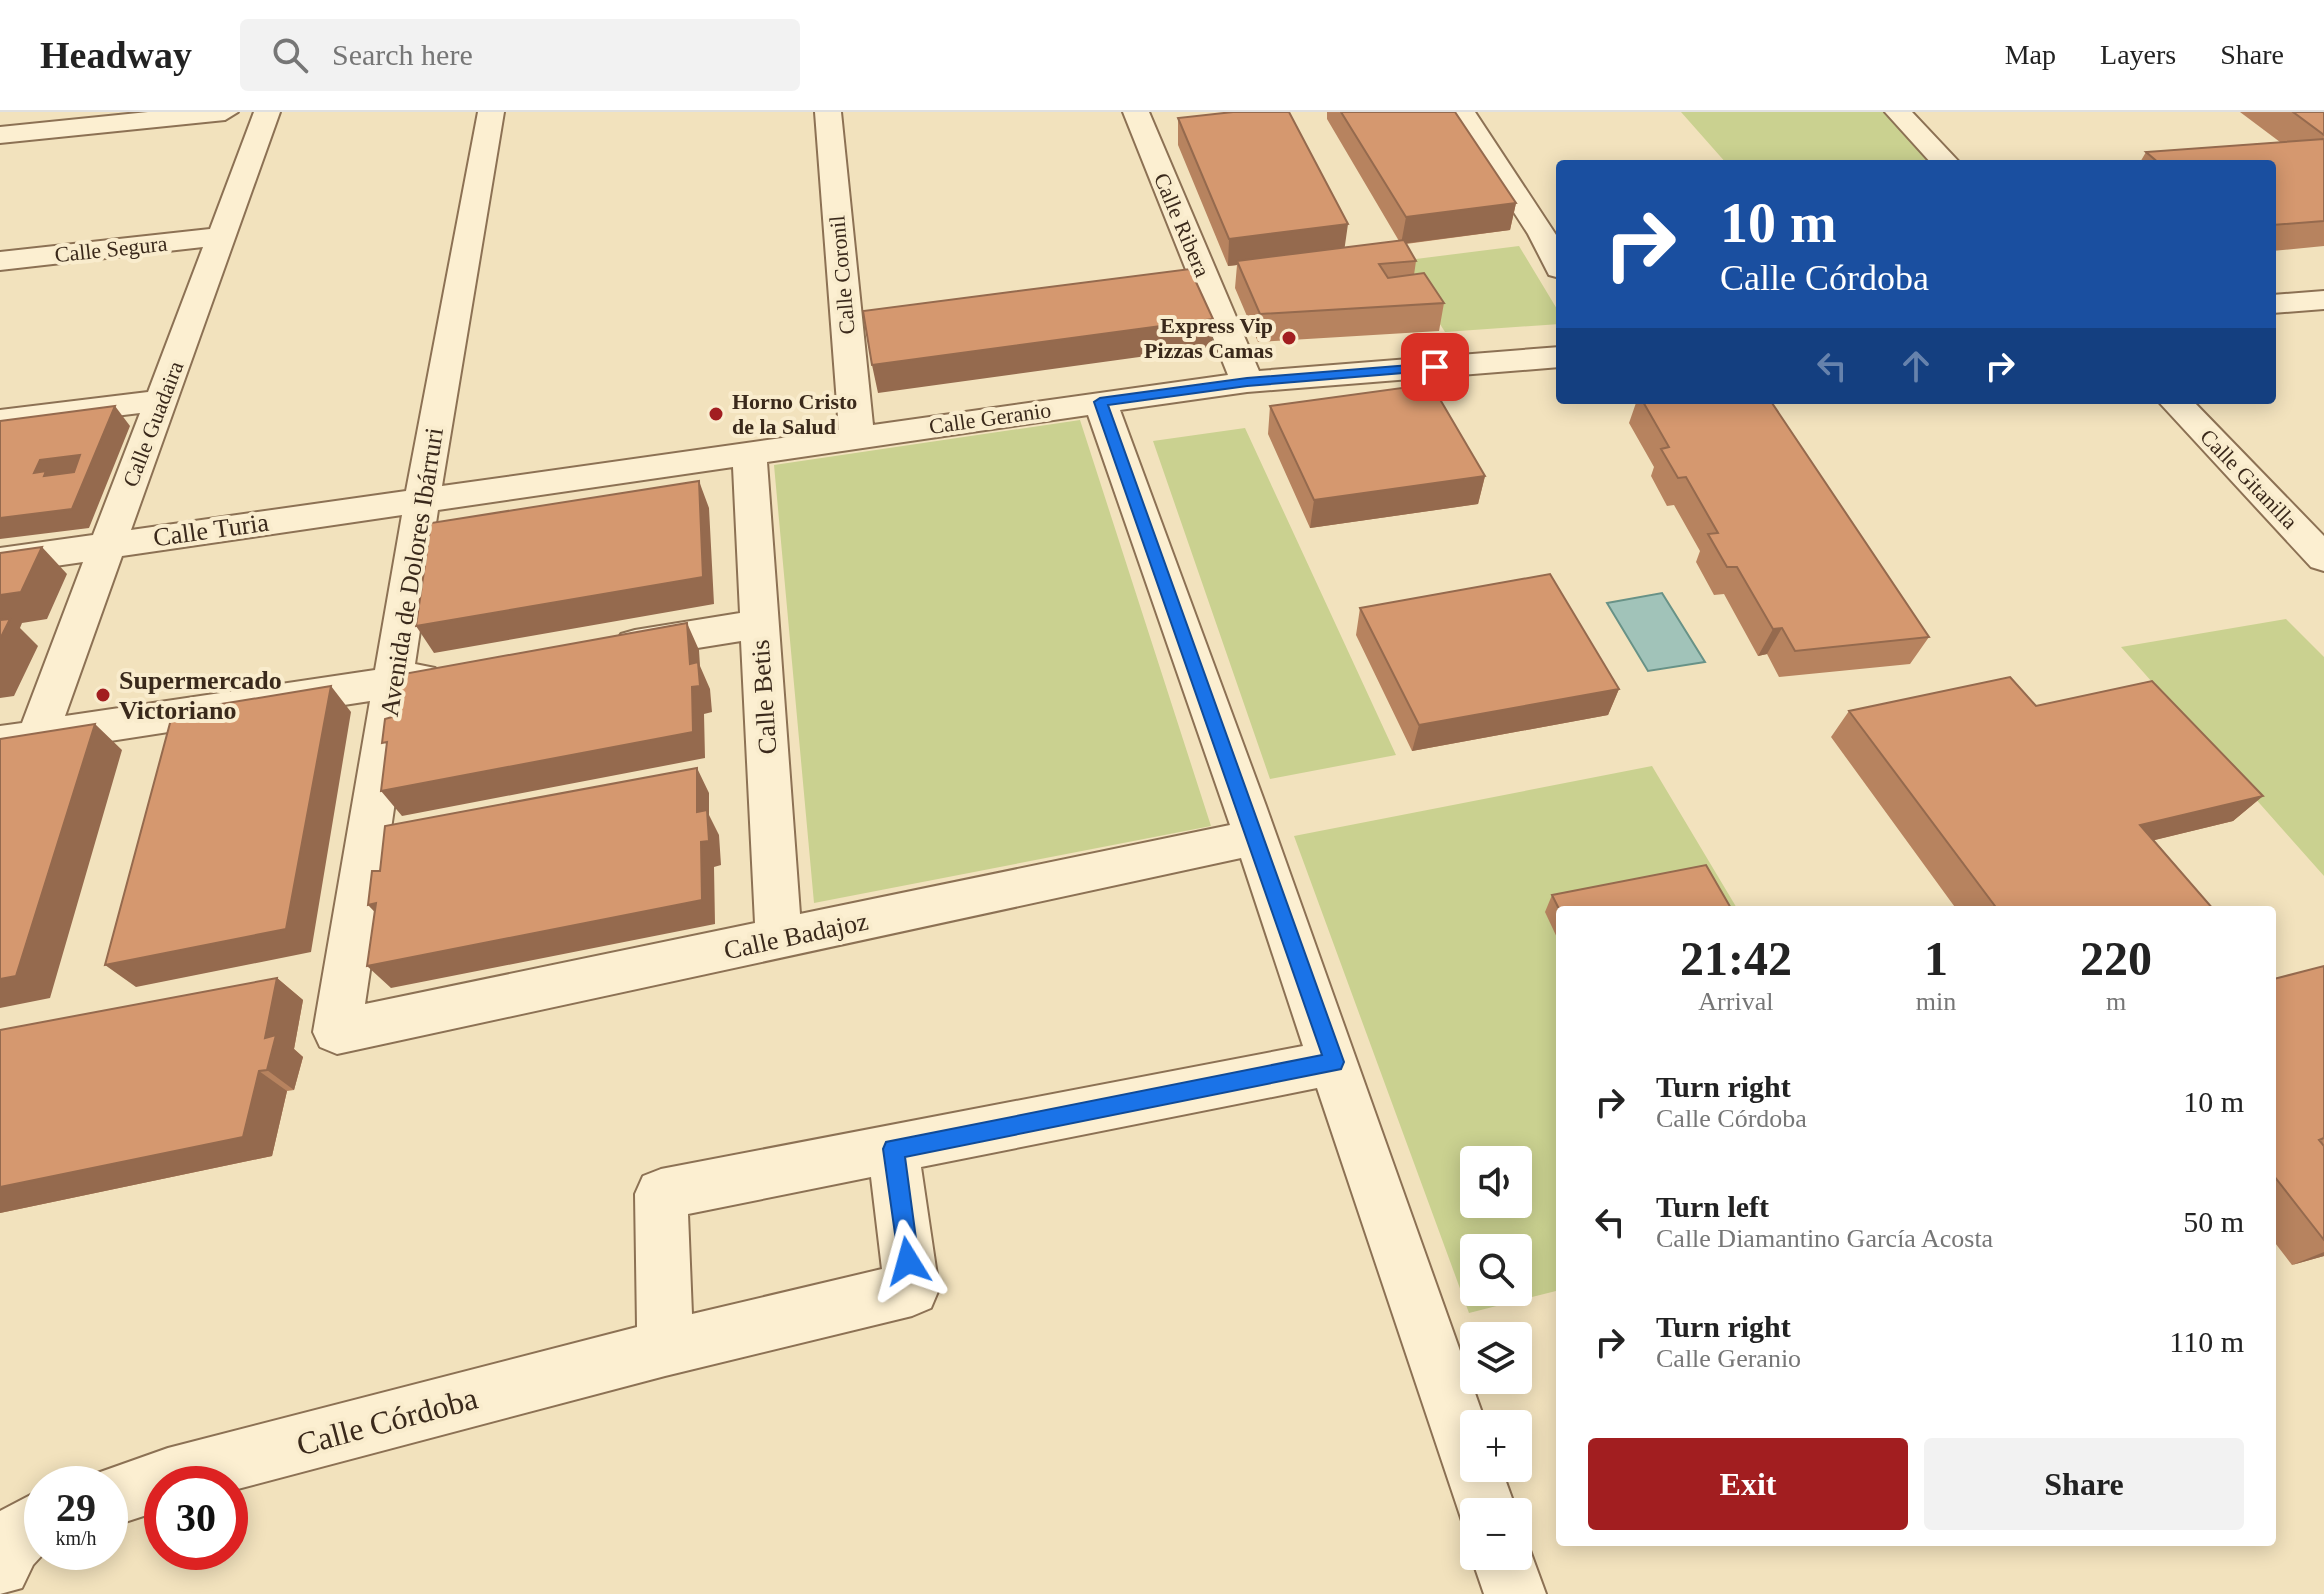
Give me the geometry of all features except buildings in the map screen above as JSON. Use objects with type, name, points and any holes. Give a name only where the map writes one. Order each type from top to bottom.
[{"type":"street","points":[[0,135],[225,112]]},
{"type":"street","name":"Calle Guadaira","points":[[18,739],[107,545],[267,112]]},
{"type":"street","name":"Avenida de Dolores Ibárruri","points":[[337,1032],[422,500],[491,112]]},
{"type":"street","name":"Calle Coronil","points":[[828,112],[857,438]]},
{"type":"street","name":"Calle Ribera","points":[[1136,112],[1247,382]]},
{"type":"street","points":[[1462,112],[1542,234],[1556,261]]},
{"type":"street","points":[[1898,112],[1943,160]]},
{"type":"street","name":"Calle Segura","points":[[0,261],[223,236]]},
{"type":"street","points":[[2276,304],[2324,300]]},
{"type":"street","name":"Calle Geranio","points":[[422,500],[1247,382],[1556,357]]},
{"type":"street","points":[[0,420],[162,400]]},
{"type":"street","points":[[1100,402],[1334,1062],[1482,1498]]},
{"type":"street","name":"Calle Gitanilla","points":[[2177,404],[2324,558]]},
{"type":"street","name":"Calle Betis","points":[[749,454],[779,940]]},
{"type":"street","name":"Calle Turia","points":[[0,561],[422,500]]},
{"type":"street","points":[[592,651],[760,624]]},
{"type":"street","points":[[18,739],[456,672]]},
{"type":"street","name":"Calle Badajoz","points":[[337,1032],[1255,837]]},
{"type":"street","points":[[665,1348],[661,1194],[1334,1062]]},
{"type":"street","name":"Calle Córdoba","points":[[128,1491],[665,1348],[912,1289],[893,1149]]},
{"type":"street","points":[[0,1566],[5,1549],[24,1528]]},
{"type":"street","points":[[1507,1570],[1515,1594]]},
{"type":"green space","points":[[1681,112],[1887,112],[1932,160],[1723,160]]},
{"type":"green space","points":[[1519,246],[1556,307],[1556,324],[1445,332],[1400,261]]},
{"type":"green space","points":[[1080,420],[1211,826],[814,903],[774,465]]},
{"type":"green space","points":[[1245,428],[1396,755],[1270,779],[1153,441]]},
{"type":"green space","points":[[2286,619],[2324,657],[2324,876],[2121,647]]},
{"type":"green space","points":[[1652,766],[1736,906],[1556,906],[1556,1291],[1532,1297],[1532,1234],[1460,1234],[1460,1288],[1294,836]]},
{"type":"green space","points":[[1466,1306],[1497,1306],[1469,1313]]},
{"type":"water","points":[[1662,593],[1705,662],[1648,671],[1607,603]]},
{"type":"place","name":"Express Vip Pizzas Camas","points":[[1289,338]]},
{"type":"place","name":"Horno Cristo de la Salud","points":[[716,414]]},
{"type":"place","name":"Supermercado Victoriano","points":[[103,695]]},
{"type":"route","points":[[908,1261],[893,1149],[1334,1062],[1100,402],[1247,382],[1435,367]]}]
